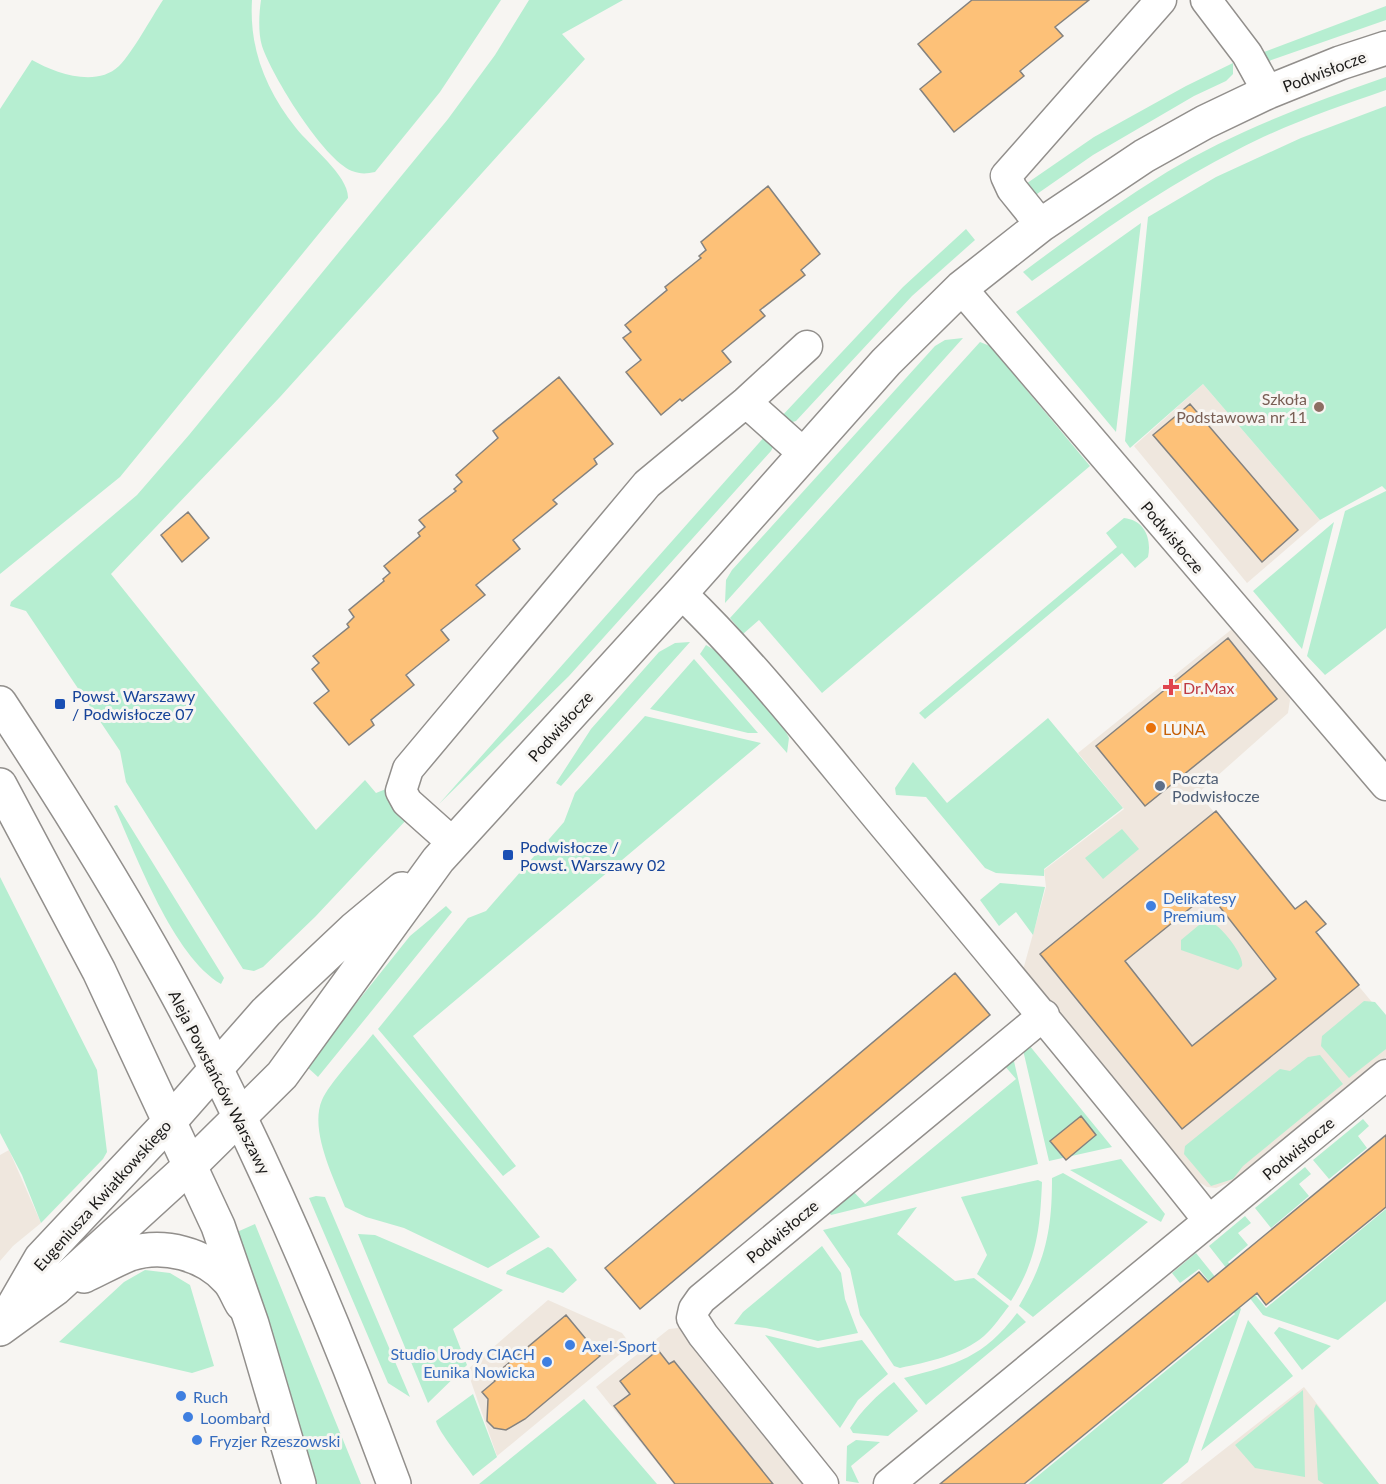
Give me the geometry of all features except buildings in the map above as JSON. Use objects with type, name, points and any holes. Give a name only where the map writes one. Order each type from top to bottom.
[{"type":"street","points":[[1041,225],[1012,189],[1006,176],[1161,0]]},
{"type":"street","points":[[1206,0],[1247,54],[1268,92]]},
{"type":"street","name":"Podwisłocze","points":[[238,1117],[282,1076],[446,851],[681,593],[886,362],[961,288],[1041,225],[1144,156],[1205,122],[1268,92],[1386,48]]},
{"type":"street","name":"Podwisłocze","points":[[961,288],[1386,785]]},
{"type":"street","points":[[446,851],[407,802],[401,791],[408,769],[647,484],[746,402],[807,346]]},
{"type":"street","points":[[746,402],[803,453]]},
{"type":"street","points":[[681,593],[733,647],[1044,1015],[1209,1221]]},
{"type":"street","name":"Aleja Powstańców Warszawy","points":[[0,703],[166,974],[214,1068],[324,1304],[394,1484]]},
{"type":"street","points":[[0,785],[88,949],[218,1226],[252,1324],[299,1484]]},
{"type":"street","name":"Podwisłocze","points":[[214,1068],[266,1012],[354,929],[446,851]]},
{"type":"street","name":"Podwisłocze","points":[[823,1484],[703,1335],[692,1318],[694,1309],[701,1299],[793,1221],[1044,1015]]},
{"type":"street","name":"Eugeniusza Kwiatkowskiego","points":[[0,1328],[41,1258],[170,1121],[214,1068]]},
{"type":"street","name":"Podwisłocze","points":[[889,1484],[1059,1341],[1386,1075]]},
{"type":"street","name":"Eugeniusza Kwiatkowskiego","points":[[0,1328],[55,1289],[191,1165],[238,1117]]},
{"type":"street","points":[[55,1289],[131,1254],[153,1249],[171,1251],[198,1259],[228,1280],[252,1324]]},
{"type":"shaded area","points":[[1203,384],[1320,520],[1247,583],[1134,446]]},
{"type":"shaded area","points":[[1232,629],[1287,692],[1290,700],[1288,713],[1198,793],[1386,1019],[1386,1057],[1237,1179],[1216,1188],[1207,1187],[1196,1180],[1023,970],[1046,887],[1044,870],[1124,809],[1078,753]]},
{"type":"shaded area","points":[[9,1150],[41,1223],[13,1246],[0,1261],[0,1155]]},
{"type":"shaded area","points":[[548,1300],[622,1333],[631,1345],[497,1456],[467,1370]]},
{"type":"shaded area","points":[[687,1327],[812,1484],[674,1484],[596,1387],[669,1329]]},
{"type":"shaded area","points":[[1304,1387],[1379,1484],[1180,1484]]},
{"type":"green space","points":[[163,0],[252,0],[253,35],[268,84],[285,114],[336,171],[347,189],[348,198],[120,477],[0,574],[0,109],[32,60],[52,70],[76,76],[99,76],[110,73],[130,52]]},
{"type":"green space","points":[[261,0],[501,0],[440,92],[375,172],[358,173],[340,163],[327,151],[287,96],[262,46],[259,23]]},
{"type":"green space","points":[[529,0],[623,0],[562,34],[585,59],[280,397],[111,574],[316,830],[365,780],[376,793],[386,789],[409,817],[315,917],[263,967],[254,971],[243,969],[126,782],[120,751],[26,611],[10,606],[11,602],[137,495],[189,435],[448,119],[495,55]]},
{"type":"green space","points":[[1386,6],[1386,20],[1266,62],[1259,54]]},
{"type":"green space","points":[[1233,63],[1233,74],[1226,81],[1194,96],[1093,155],[1037,194],[1031,195],[1020,188],[1094,137]]},
{"type":"green space","points":[[1386,77],[1386,90],[1273,133],[1183,179],[1032,281],[1023,272],[1112,208],[1193,157],[1274,119]]},
{"type":"green space","name":"Szkoła Podstawowa nr 11","points":[[1386,106],[1386,490],[1382,486],[1320,520],[1203,384],[1130,448],[1125,441],[1148,217],[1216,177],[1301,138]]},
{"type":"green space","points":[[1141,223],[1116,432],[1016,312]]},
{"type":"green space","points":[[966,229],[975,240],[912,296],[796,421],[789,423],[780,418],[903,287]]},
{"type":"green space","points":[[963,338],[725,603],[726,580],[732,570],[935,346],[945,340]]},
{"type":"green space","points":[[980,342],[990,346],[1090,466],[822,693],[759,620],[743,634],[730,618]]},
{"type":"green space","points":[[766,435],[774,445],[771,451],[569,676],[439,804]]},
{"type":"green space","points":[[1386,491],[1386,628],[1325,675],[1307,656],[1345,511]]},
{"type":"green space","points":[[1124,518],[1137,522],[1145,531],[1149,543],[1148,557],[1135,568],[1122,553],[925,719],[919,713],[1117,547],[1106,533]]},
{"type":"green space","points":[[1334,522],[1302,649],[1253,591]]},
{"type":"green space","points":[[690,642],[561,786],[556,783],[591,729],[659,652],[675,643]]},
{"type":"green space","points":[[706,645],[721,654],[783,726],[789,738],[787,753],[700,654]]},
{"type":"green space","points":[[694,659],[758,733],[748,733],[650,709]]},
{"type":"green space","points":[[645,716],[761,743],[413,1036],[516,1166],[503,1176],[378,1029],[468,918],[486,911],[564,822],[575,793]]},
{"type":"green space","points":[[1048,718],[1123,808],[1044,869],[1044,876],[996,873],[985,868],[926,797],[896,795],[895,788],[913,762],[947,803]]},
{"type":"green space","points":[[117,805],[224,978],[221,984],[187,952],[172,929],[145,877],[114,806]]},
{"type":"green space","points":[[1122,829],[1139,849],[1103,879],[1085,858]]},
{"type":"green space","points":[[0,877],[97,1070],[107,1152],[103,1159],[41,1223],[22,1175],[0,1133]]},
{"type":"green space","points":[[1000,883],[1045,887],[1033,935],[1016,912],[999,926],[980,900]]},
{"type":"green space","points":[[446,906],[452,912],[318,1077],[306,1066],[410,936]]},
{"type":"green space","points":[[1205,920],[1223,931],[1235,946],[1242,961],[1242,966],[1238,970],[1181,950],[1181,940]]},
{"type":"green space","points":[[1364,1001],[1375,1002],[1386,1015],[1386,1049],[1349,1078],[1321,1046],[1322,1036]]},
{"type":"green space","points":[[373,1034],[540,1237],[488,1268],[404,1228],[366,1217],[345,1207],[324,1154],[319,1112],[325,1093]]},
{"type":"green space","points":[[1029,1045],[1112,1147],[1049,1161],[1023,1050]]},
{"type":"green space","points":[[1320,1055],[1343,1084],[1243,1166],[1233,1179],[1211,1186],[1184,1154],[1185,1146],[1280,1069],[1290,1071],[1308,1057]]},
{"type":"green space","points":[[1013,1057],[1038,1164],[831,1215],[828,1211],[853,1191],[865,1204],[1016,1079],[1004,1065]]},
{"type":"green space","points":[[1363,1119],[1369,1126],[1358,1136],[1367,1148],[1329,1179],[1313,1160]]},
{"type":"green space","points":[[1121,1159],[1165,1214],[1161,1222],[1070,1170]]},
{"type":"green space","points":[[1305,1167],[1311,1174],[1299,1184],[1309,1196],[1271,1228],[1255,1208]]},
{"type":"green space","points":[[1063,1173],[1148,1222],[1033,1317],[1019,1306],[1036,1274],[1046,1244],[1051,1213],[1052,1178]]},
{"type":"green space","points":[[1038,1180],[1042,1182],[1036,1244],[1027,1271],[1011,1301],[977,1274],[987,1255],[961,1197]]},
{"type":"green space","points":[[325,1197],[410,1397],[388,1383],[309,1198]]},
{"type":"green space","points":[[917,1207],[897,1234],[955,1281],[974,1278],[1009,1306],[988,1333],[975,1343],[944,1357],[900,1368],[894,1366],[860,1315],[850,1269],[823,1230]]},
{"type":"green space","points":[[1386,1209],[1386,1301],[1338,1340],[1263,1315],[1209,1246],[1245,1216],[1251,1223],[1238,1233],[1248,1245],[1228,1262],[1266,1308]]},
{"type":"green space","points":[[255,1224],[361,1484],[317,1484],[282,1364],[237,1232]]},
{"type":"green space","points":[[358,1234],[375,1235],[503,1290],[453,1329],[467,1365],[428,1403]]},
{"type":"green space","points":[[822,1246],[841,1273],[845,1299],[858,1333],[818,1341],[766,1328],[734,1324],[743,1312]]},
{"type":"green space","points":[[548,1247],[577,1280],[563,1293],[506,1274],[507,1271]]},
{"type":"green space","points":[[1196,1253],[1241,1309],[1188,1462],[1162,1484],[1028,1484],[1235,1314],[1199,1269],[1180,1283],[1172,1273]]},
{"type":"green space","points":[[145,1270],[170,1273],[190,1285],[214,1366],[192,1373],[59,1342],[124,1282]]},
{"type":"green space","points":[[1017,1313],[1026,1322],[926,1405],[904,1378],[968,1357],[992,1340]]},
{"type":"green space","points":[[1248,1320],[1293,1376],[1201,1451]]},
{"type":"green space","points":[[1279,1327],[1331,1346],[1302,1370],[1274,1333]]},
{"type":"green space","points":[[765,1335],[818,1348],[862,1340],[888,1374],[858,1400],[840,1428]]},
{"type":"green space","points":[[894,1382],[918,1411],[888,1436],[853,1433],[850,1428],[860,1415]]},
{"type":"green space","points":[[1303,1390],[1305,1477],[1255,1468],[1235,1445]]},
{"type":"green space","points":[[473,1394],[497,1457],[473,1476],[446,1440],[436,1421]]},
{"type":"green space","points":[[584,1399],[657,1484],[479,1484]]},
{"type":"green space","points":[[1316,1404],[1379,1484],[1324,1484],[1318,1480],[1314,1409]]},
{"type":"green space","points":[[856,1440],[880,1442],[851,1466],[859,1483],[846,1481],[847,1446]]},
{"type":"place","name":"Szkoła Podstawowa nr 11","points":[[1319,407]]},
{"type":"place","name":"Dr.Max","points":[[1171,687]]},
{"type":"place","name":"Powst. Warszawy / Podwisłocze 07","points":[[60,704]]},
{"type":"place","name":"LUNA","points":[[1151,728]]},
{"type":"place","name":"Poczta Podwisłocze","points":[[1160,786]]},
{"type":"place","name":"Podwisłocze / Powst. Warszawy 02","points":[[508,855]]},
{"type":"place","name":"Delikatesy Premium","points":[[1151,906]]},
{"type":"place","name":"Axel-Sport","points":[[570,1345]]},
{"type":"place","name":"Studio Urody CIACH Eunika Nowicka","points":[[547,1362]]},
{"type":"place","name":"Ruch","points":[[181,1396]]},
{"type":"place","name":"Loombard","points":[[188,1417]]},
{"type":"place","name":"Fryzjer Rzeszowski","points":[[197,1440]]}]
